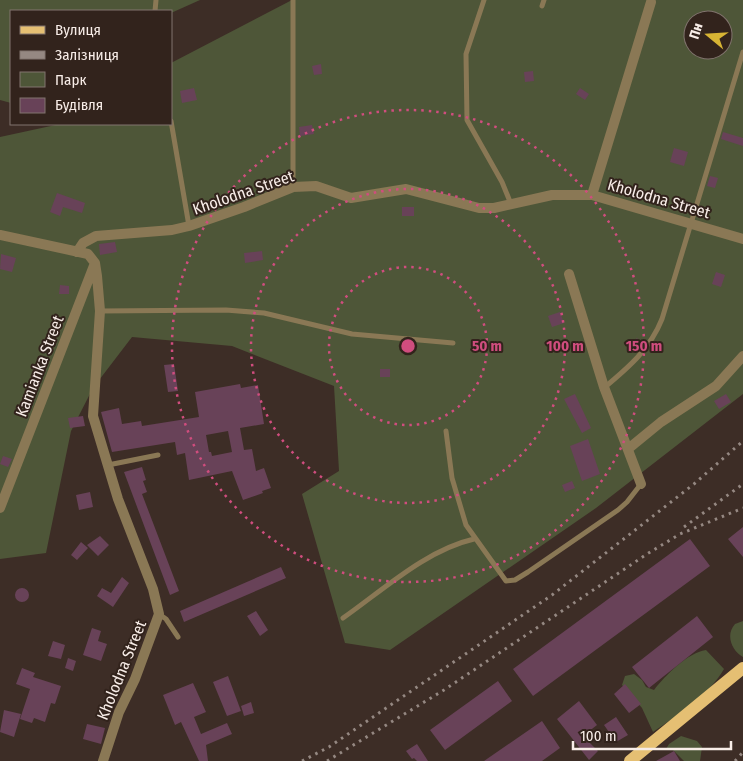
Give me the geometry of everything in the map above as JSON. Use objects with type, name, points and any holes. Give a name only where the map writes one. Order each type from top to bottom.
[{"type":"main road","points":[[630,761],[743,668]]},
{"type":"street","points":[[592,195],[651,1]]},
{"type":"street","name":"Kholodna Street","points":[[77,252],[84,243],[96,236],[172,230],[244,208],[293,187],[316,186],[351,198],[406,189],[479,208],[511,205],[552,195],[592,195],[691,222],[743,239]]},
{"type":"street","points":[[0,235],[88,254],[95,263]]},
{"type":"street","name":"Kholodna Street","points":[[95,263],[100,312],[93,416],[107,465],[153,589],[159,614],[135,679],[119,712],[103,761]]},
{"type":"street","name":"Kamianka Street","points":[[0,508],[95,263]]},
{"type":"street","points":[[569,274],[604,387],[641,484]]},
{"type":"street","points":[[628,448],[661,422],[716,386],[743,356]]},
{"type":"lane","points":[[293,0],[293,187]]},
{"type":"lane","points":[[484,0],[466,54],[467,120],[502,182],[511,205]]},
{"type":"lane","points":[[542,6],[544,0]]},
{"type":"lane","points":[[604,387],[638,359],[655,336],[666,308],[743,52]]},
{"type":"lane","points":[[172,125],[189,226]]},
{"type":"lane","points":[[100,312],[226,310],[264,313],[352,334],[453,343]]},
{"type":"lane","points":[[446,431],[449,464],[458,504],[466,525],[502,578],[510,582],[618,510],[641,484]]},
{"type":"lane","points":[[107,465],[158,455]]},
{"type":"lane","points":[[343,618],[436,553],[457,543],[474,539]]},
{"type":"lane","points":[[159,614],[166,619],[178,637]]},
{"type":"green space","points":[[0,0],[200,0],[172,13],[172,10],[10,10],[10,103],[0,100]]},
{"type":"green space","points":[[292,0],[743,0],[743,394],[596,508],[390,650],[345,643],[302,494],[339,471],[334,386],[232,346],[132,337],[93,388],[71,431],[46,553],[0,559],[0,137],[55,125],[172,125],[172,62]]},
{"type":"green space","points":[[743,621],[743,657],[733,647],[730,633],[735,624]]},
{"type":"green space","points":[[706,650],[724,669],[702,696],[653,732],[642,708],[622,685],[625,676],[634,674],[642,680],[646,687],[654,690],[684,660]]},
{"type":"green space","points":[[681,736],[697,741],[702,747],[700,761],[684,761],[673,750],[666,749],[669,744]]},
{"type":"building","points":[[321,64],[322,74],[314,75],[312,66]]},
{"type":"building","points":[[533,71],[534,81],[525,82],[524,72]]},
{"type":"building","points":[[194,88],[197,100],[182,103],[180,91]]},
{"type":"building","points":[[580,88],[589,94],[585,100],[576,94]]},
{"type":"building","points":[[312,125],[314,134],[300,136],[299,127]]},
{"type":"building","points":[[723,132],[743,138],[743,146],[721,139]]},
{"type":"building","points":[[674,148],[688,152],[684,166],[670,162]]},
{"type":"building","points":[[710,176],[718,178],[715,188],[707,186]]},
{"type":"building","points":[[57,193],[85,203],[82,213],[63,207],[60,216],[50,212]]},
{"type":"building","points":[[402,207],[414,207],[414,216],[402,216]]},
{"type":"building","points":[[115,242],[117,252],[100,255],[99,244]]},
{"type":"building","points":[[262,251],[263,260],[245,263],[244,253]]},
{"type":"building","points":[[1,254],[16,258],[12,272],[0,269]]},
{"type":"building","points":[[716,272],[725,275],[721,287],[712,284]]},
{"type":"building","points":[[60,285],[69,286],[69,294],[59,294]]},
{"type":"building","points":[[560,312],[564,323],[552,327],[548,316]]},
{"type":"building","points":[[637,338],[642,345],[633,352],[628,346]]},
{"type":"building","points":[[174,364],[178,391],[168,392],[164,365]]},
{"type":"building","points":[[380,369],[390,369],[390,377],[380,377]]},
{"type":"building","points":[[240,384],[241,388],[258,385],[264,424],[240,428],[244,450],[252,449],[256,471],[264,468],[271,488],[243,500],[232,471],[189,480],[185,453],[177,455],[175,442],[112,452],[101,412],[119,408],[122,424],[141,421],[142,426],[199,417],[195,392]],"holes":[[[228,431],[232,452],[212,456],[211,452],[209,452],[206,435]]]},
{"type":"building","points":[[575,394],[591,428],[582,433],[564,399]]},
{"type":"building","points":[[726,394],[731,402],[719,409],[714,401]]},
{"type":"building","points":[[83,416],[85,426],[70,428],[68,418]]},
{"type":"building","points":[[588,439],[600,474],[582,481],[570,446]]},
{"type":"building","points":[[3,456],[12,459],[8,467],[0,464]]},
{"type":"building","points":[[142,467],[146,480],[143,481],[147,492],[142,494],[179,591],[170,595],[124,472]]},
{"type":"building","points":[[572,481],[575,488],[565,492],[562,485]]},
{"type":"building","points":[[90,492],[93,507],[79,510],[76,495]]},
{"type":"building","points":[[743,527],[743,557],[728,539]]},
{"type":"building","points":[[100,536],[109,545],[98,556],[87,545]]},
{"type":"building","points":[[690,539],[710,566],[533,696],[513,669]]},
{"type":"building","points":[[81,542],[88,548],[77,560],[71,555]]},
{"type":"building","points":[[281,567],[286,578],[184,622],[180,611]]},
{"type":"building","points":[[122,577],[129,583],[113,607],[97,596],[102,588],[111,593]]},
{"type":"building","points":[[22,588],[27,590],[29,595],[27,600],[22,602],[17,600],[15,595],[17,590]]},
{"type":"building","points":[[256,611],[268,630],[260,636],[247,616]]},
{"type":"building","points":[[697,616],[713,637],[649,688],[632,667]]},
{"type":"building","points":[[92,628],[101,631],[98,641],[107,644],[101,661],[83,655]]},
{"type":"building","points":[[53,641],[65,645],[61,659],[48,656]]},
{"type":"building","points":[[68,658],[76,661],[73,671],[65,668]]},
{"type":"building","points":[[22,668],[35,673],[33,677],[61,686],[55,704],[51,703],[45,722],[34,718],[32,723],[20,719],[30,689],[16,684]]},
{"type":"building","points":[[228,676],[241,711],[227,716],[213,682]]},
{"type":"building","points":[[498,681],[512,701],[445,750],[430,730]]},
{"type":"building","points":[[193,683],[206,712],[194,717],[201,734],[227,723],[232,734],[206,745],[208,761],[199,761],[181,722],[175,725],[163,695]]},
{"type":"building","points":[[625,684],[641,704],[629,713],[614,694]]},
{"type":"building","points":[[579,701],[597,725],[583,736],[598,751],[589,760],[557,719]]},
{"type":"building","points":[[251,702],[254,713],[244,716],[241,706]]},
{"type":"building","points":[[4,710],[21,714],[14,737],[0,732]]},
{"type":"building","points":[[616,717],[628,735],[616,742],[604,725]]},
{"type":"building","points":[[542,721],[560,748],[542,761],[484,761]]},
{"type":"building","points":[[87,724],[105,728],[101,744],[83,739]]},
{"type":"building","points":[[417,744],[428,761],[412,759],[406,751]]},
{"type":"building","points":[[674,751],[680,761],[656,761]]},
{"type":"railway","points":[[302,761],[329,747],[552,595],[694,484],[743,441]]},
{"type":"railway","points":[[684,527],[743,484]]},
{"type":"railway","points":[[327,761],[444,690],[647,554],[680,534],[743,508]]},
{"type":"railway","points":[[735,761],[743,752]]}]
